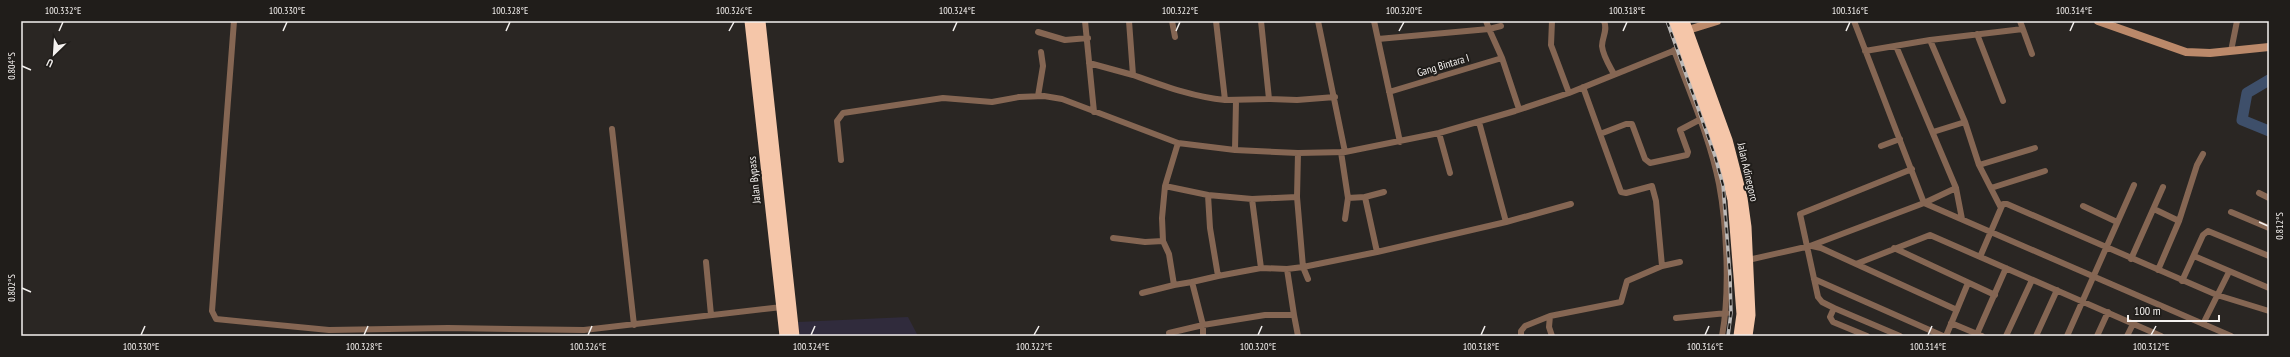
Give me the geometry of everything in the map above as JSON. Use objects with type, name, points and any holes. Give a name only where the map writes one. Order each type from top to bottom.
[{"type":"highway","name":"Jalan Bypass","points":[[750,21],[780,250],[794,336]]},
{"type":"highway","name":"Jalan Bypass","points":[[760,21],[780,250],[782,307],[785,336]]},
{"type":"highway","points":[[1673,21],[1679,48],[1710,107]]},
{"type":"highway","points":[[1686,25],[1716,123],[1733,200],[1742,314],[1740,336]]},
{"type":"highway","name":"Jalan Adinegoro","points":[[1716,123],[1735,167],[1742,198],[1748,260],[1750,315],[1747,336]]},
{"type":"street","points":[[234,21],[212,311],[216,319],[329,330],[584,330],[782,307]]},
{"type":"street","points":[[1086,21],[1094,112]]},
{"type":"street","points":[[1129,21],[1133,75]]},
{"type":"street","points":[[1172,21],[1175,37]]},
{"type":"street","points":[[1216,21],[1225,100]]},
{"type":"street","points":[[1261,21],[1269,99]]},
{"type":"street","points":[[1318,21],[1335,97],[1343,152],[1348,198],[1345,219]]},
{"type":"street","points":[[1374,21],[1400,142]]},
{"type":"street","points":[[1486,21],[1502,58],[1518,109]]},
{"type":"street","points":[[1552,21],[1551,45],[1569,93]]},
{"type":"street","points":[[1604,21],[1606,32],[1602,44],[1603,51],[1614,74]]},
{"type":"street","points":[[1686,25],[1717,21]]},
{"type":"street","points":[[1854,21],[1924,203],[2231,336]]},
{"type":"street","points":[[2020,21],[2032,54]]},
{"type":"street","points":[[2098,21],[2176,50],[2195,53],[2269,47]]},
{"type":"street","points":[[2230,51],[2237,21]]},
{"type":"street","points":[[1378,39],[1489,29],[1501,26]]},
{"type":"street","points":[[1865,51],[1930,40],[2023,28]]},
{"type":"street","points":[[1038,32],[1065,40],[1088,38]]},
{"type":"street","points":[[1978,34],[2003,100]]},
{"type":"street","points":[[1930,40],[1965,122],[1979,165],[2001,208]]},
{"type":"street","points":[[1896,46],[1956,188],[1962,219]]},
{"type":"street","points":[[841,160],[837,121],[843,113],[943,98],[992,102],[1038,96],[1062,99],[1178,143],[1234,150],[1298,153],[1343,152],[1439,134],[1479,122],[1569,93],[1679,48],[1719,184],[1726,263],[1727,313],[1722,336]]},
{"type":"street","points":[[1038,96],[1043,66],[1041,52]]},
{"type":"street","name":"Gang Bintara I","points":[[1389,92],[1502,58]]},
{"type":"street","points":[[1089,63],[1133,75],[1202,98],[1236,101],[1269,99],[1297,100],[1335,97]]},
{"type":"street","points":[[1583,87],[1621,192],[1626,193],[1652,186],[1656,201],[1662,266]]},
{"type":"street","points":[[1234,150],[1236,101]]},
{"type":"street","points":[[1600,134],[1626,124],[1632,124],[1645,159],[1650,163],[1687,155],[1688,152],[1680,130],[1700,120]]},
{"type":"street","points":[[1479,122],[1506,222]]},
{"type":"street","points":[[1933,132],[1965,122]]},
{"type":"street","points":[[612,129],[634,325]]},
{"type":"street","points":[[1439,134],[1450,173]]},
{"type":"street","points":[[1881,146],[1900,139]]},
{"type":"street","points":[[1174,286],[1169,254],[1163,241],[1162,218],[1165,186],[1178,143]]},
{"type":"street","points":[[1979,165],[2035,148]]},
{"type":"street","points":[[1298,153],[1297,197],[1303,267],[1308,279]]},
{"type":"street","points":[[2158,270],[2179,221],[2203,154]]},
{"type":"street","points":[[1900,336],[1832,312],[1820,300],[1800,214],[1912,169]]},
{"type":"street","points":[[1991,188],[2045,171]]},
{"type":"street","points":[[2067,336],[2105,247],[2134,185]]},
{"type":"street","points":[[1165,186],[1208,195],[1252,199],[1297,197]]},
{"type":"street","points":[[2131,259],[2163,187]]},
{"type":"street","points":[[1748,260],[1808,246],[1924,203],[1956,188]]},
{"type":"street","points":[[1348,198],[1365,197],[1384,192]]},
{"type":"street","points":[[2259,194],[2269,198]]},
{"type":"street","points":[[1208,195],[1210,228],[1218,276]]},
{"type":"street","points":[[1365,197],[1377,252]]},
{"type":"street","points":[[1252,199],[1261,268]]},
{"type":"street","points":[[1142,293],[1261,268],[1287,269],[1303,267],[1377,252],[1506,222],[1571,204]]},
{"type":"street","points":[[1980,257],[2003,204],[2007,204],[2182,281],[2217,295],[2269,311]]},
{"type":"street","points":[[2083,206],[2117,222]]},
{"type":"street","points":[[2154,209],[2179,221]]},
{"type":"street","points":[[2231,212],[2269,228]]},
{"type":"street","points":[[2182,281],[2203,235],[2208,231],[2269,256]]},
{"type":"street","points":[[1856,264],[1930,235],[2158,335]]},
{"type":"street","points":[[1113,238],[1145,242],[1163,241]]},
{"type":"street","points":[[1808,246],[1821,248],[1957,310]]},
{"type":"street","points":[[1894,248],[1995,295]]},
{"type":"street","points":[[2194,256],[2269,288]]},
{"type":"street","points":[[706,262],[711,315]]},
{"type":"street","points":[[1521,336],[1521,331],[1525,326],[1550,316],[1621,302],[1627,280],[1662,266],[1680,262]]},
{"type":"street","points":[[1952,323],[1980,335],[2006,268]]},
{"type":"street","points":[[1287,269],[1298,336]]},
{"type":"street","points":[[2203,324],[2229,272]]},
{"type":"street","points":[[1814,279],[1943,336]]},
{"type":"street","points":[[2006,336],[2032,280]]},
{"type":"street","points":[[1192,282],[1203,325],[1203,336]]},
{"type":"street","points":[[1946,336],[1968,283]]},
{"type":"street","points":[[2036,336],[2057,290]]},
{"type":"street","points":[[1832,312],[1833,322],[1867,336]]},
{"type":"street","points":[[2097,336],[2108,312]]},
{"type":"street","points":[[1676,318],[1727,313]]},
{"type":"street","points":[[1169,332],[1258,315],[1294,315]]},
{"type":"street","points":[[1550,316],[1549,326],[1552,336]]},
{"type":"street","points":[[2127,336],[2133,324]]},
{"type":"shaded area","points":[[908,317],[918,336],[800,336],[798,322]]},
{"type":"waterway","points":[[2269,80],[2247,93],[2242,120],[2269,131]]},
{"type":"railway","points":[[1667,21],[1715,156],[1723,185],[1730,276],[1731,313],[1728,336]]}]
